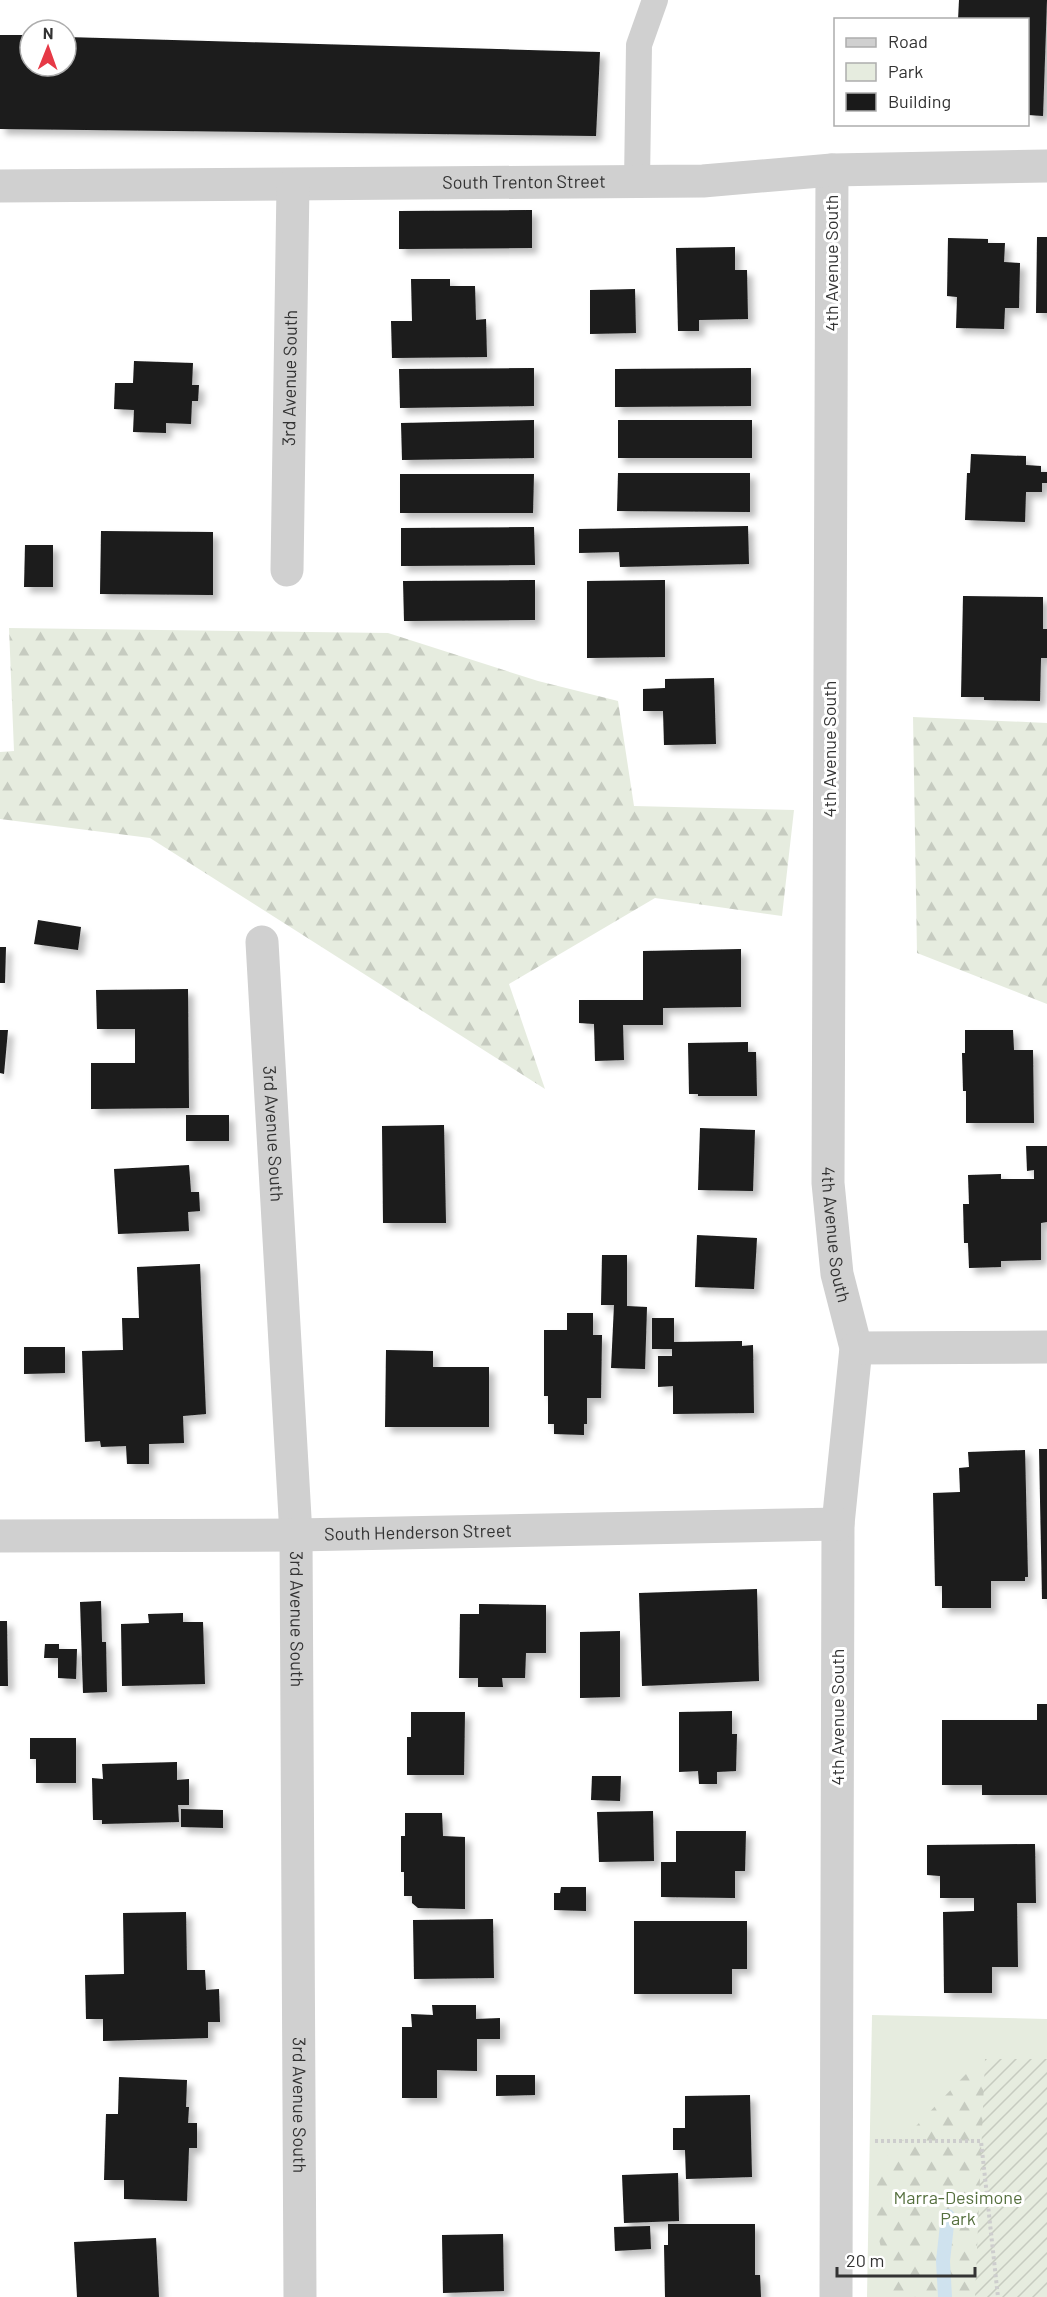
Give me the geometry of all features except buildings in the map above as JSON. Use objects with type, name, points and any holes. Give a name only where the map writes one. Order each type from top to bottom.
[{"type":"street","name":"South Trenton Street","points":[[0,186],[703,181],[832,170],[1047,166]]},
{"type":"street","name":"4th Avenue South","points":[[832,170],[828,1183],[837,1274],[856,1348],[838,1524],[836,2297]]},
{"type":"street","name":"3rd Avenue South","points":[[287,570],[293,185]]},
{"type":"street","name":"3rd Avenue South","points":[[262,942],[296,1535],[300,2297]]},
{"type":"street","points":[[856,1348],[1047,1347]]},
{"type":"street","name":"South Henderson Street","points":[[0,1536],[296,1535],[838,1524]]},
{"type":"lane","points":[[637,182],[639,45],[656,0]]},
{"type":"path","points":[[835,2141],[981,2141],[998,2297]]},
{"type":"green space","points":[[9,628],[388,633],[538,681],[618,701],[634,806],[794,810],[782,916],[655,898],[509,984],[545,1089],[150,838],[0,819],[0,752],[14,751]]},
{"type":"green space","points":[[913,717],[1047,723],[1047,1004],[917,953]]},
{"type":"green space","name":"Marra-Desimone Park","points":[[872,2015],[1047,2019],[1047,2297],[867,2297]]},
{"type":"green space","points":[[985,2059],[1047,2059],[1047,2297],[975,2297]]},
{"type":"green space","points":[[966,2074],[985,2074],[978,2297],[893,2297],[876,2227],[870,2174]]},
{"type":"waterway","points":[[945,2297],[943,2261],[948,2216]]}]
